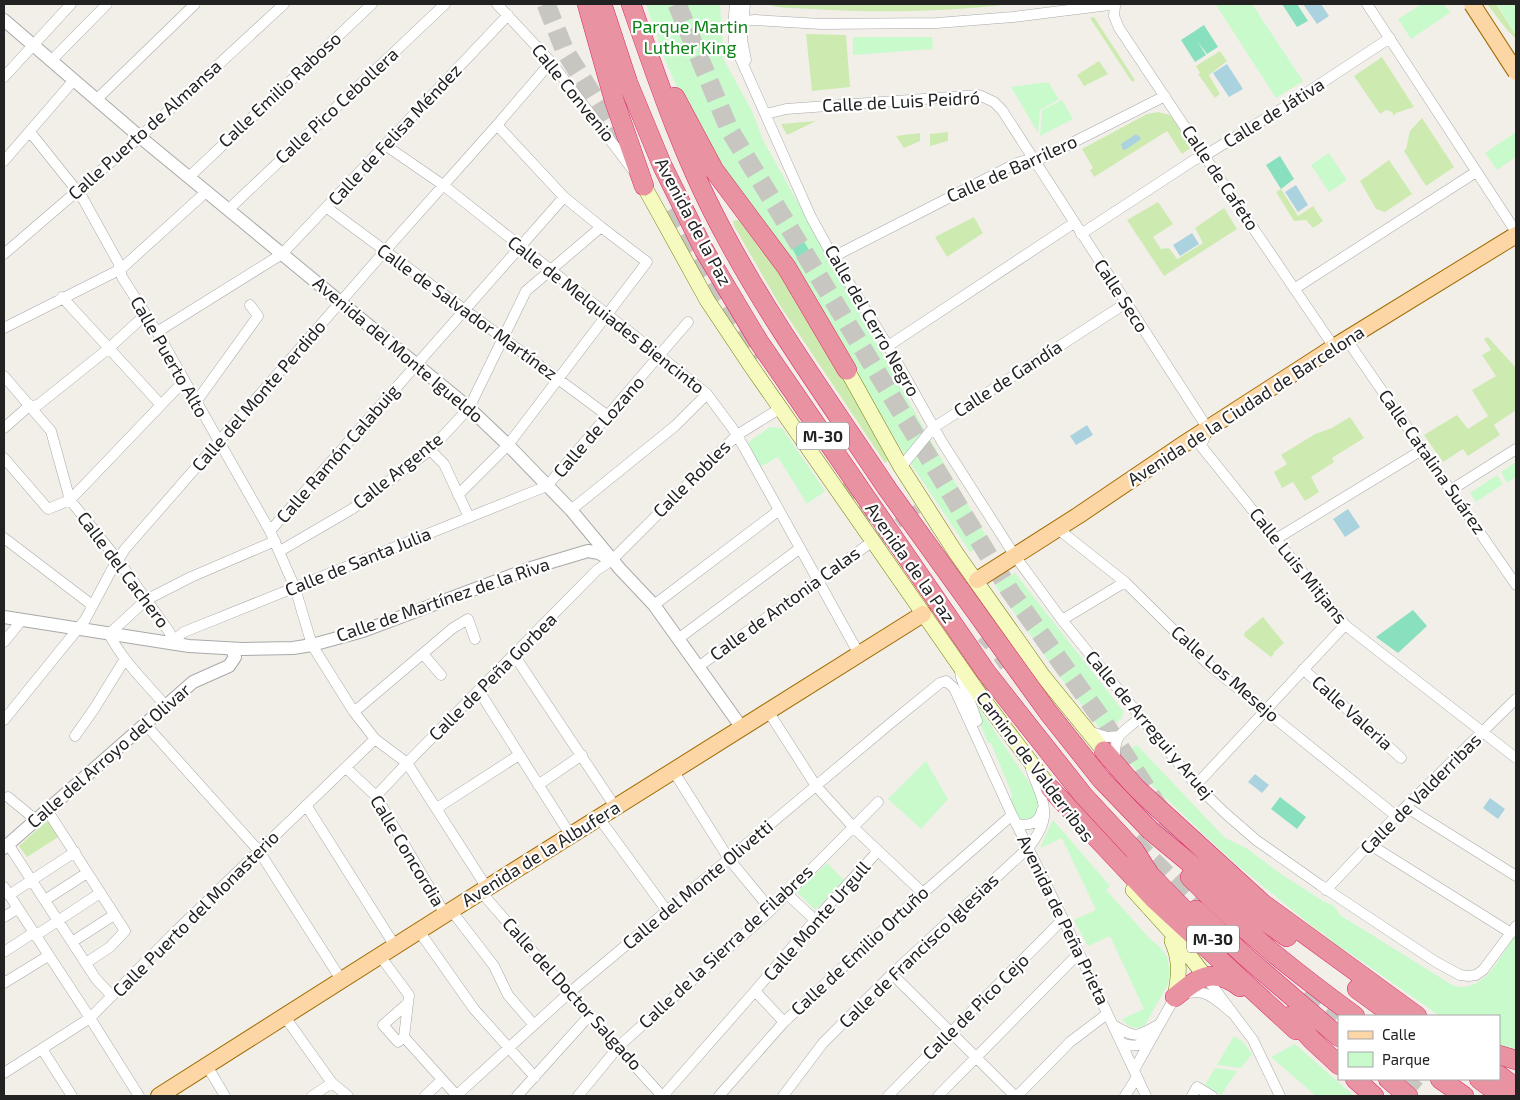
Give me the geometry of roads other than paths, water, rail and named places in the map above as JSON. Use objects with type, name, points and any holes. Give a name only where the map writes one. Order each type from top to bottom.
[{"type":"highway","points":[[587,4],[614,100],[644,186]]},
{"type":"highway","name":"Avenida de la Paz","points":[[602,4],[628,83],[654,147],[704,250],[759,342],[986,672],[1083,795],[1134,850],[1245,956],[1338,1036]]},
{"type":"highway","name":"Avenida de la Paz","points":[[631,4],[685,154],[724,235],[788,340],[886,487],[964,598],[1101,780],[1151,832],[1170,856],[1253,938],[1310,984],[1354,1015]]},
{"type":"highway","points":[[642,36],[714,170],[787,268],[847,370]]},
{"type":"highway","points":[[1110,759],[1136,788],[1262,903],[1410,1015]]},
{"type":"highway","points":[[1047,796],[1154,898],[1338,1064]]},
{"type":"highway","points":[[1151,832],[1232,898],[1302,948],[1410,1015]]},
{"type":"highway","name":"M-30","points":[[1134,850],[1150,875],[1297,1027]]},
{"type":"highway","points":[[1262,903],[1272,919],[1302,948]]},
{"type":"highway","points":[[1175,997],[1205,976],[1218,976],[1234,982],[1297,1027]]},
{"type":"highway","points":[[1500,1055],[1516,1060]]},
{"type":"highway","points":[[1500,1077],[1516,1088]]},
{"type":"highway","points":[[1355,1080],[1374,1096]]},
{"type":"highway","points":[[1389,1080],[1408,1096]]},
{"type":"highway","points":[[1441,1080],[1464,1096]]},
{"type":"highway","points":[[1480,1080],[1502,1096]]},
{"type":"main road","points":[[1465,4],[1516,83]]},
{"type":"main road","points":[[1472,4],[1516,72]]},
{"type":"main road","name":"Camino de Valderribas","points":[[644,186],[707,300],[960,667],[1026,759],[1047,796],[1155,914]]},
{"type":"main road","name":"Avenida de la Ciudad de Barcelona","points":[[977,580],[1341,343],[1516,234]]},
{"type":"main road","points":[[847,370],[900,467],[956,553],[977,580],[1043,676],[1110,759]]},
{"type":"main road","name":"Avenida de la Albufera","points":[[159,1096],[286,1017],[448,912],[924,614]]},
{"type":"main road","points":[[1155,914],[1205,976]]},
{"type":"main road","points":[[1155,914],[1172,940],[1177,954],[1179,970],[1175,997]]},
{"type":"street","points":[[4,77],[71,4]]},
{"type":"street","points":[[51,61],[106,4]]},
{"type":"street","points":[[96,100],[195,4]]},
{"type":"street","name":"Calle Puerto de Almansa","points":[[4,254],[140,137],[284,4]]},
{"type":"street","name":"Calle Emilio Raboso","points":[[189,176],[372,4]]},
{"type":"street","name":"Calle Pico Cebollera","points":[[229,209],[445,4]]},
{"type":"street","name":"Calle Convenio","points":[[497,4],[551,62],[644,186]]},
{"type":"street","name":"Calle del Cerro Negro","points":[[735,4],[732,26],[734,44],[811,218],[888,346],[933,428],[1015,556]]},
{"type":"street","name":"Calle del Cerro Negro","points":[[745,4],[742,40],[749,75]]},
{"type":"street","points":[[1367,4],[1516,234]]},
{"type":"street","points":[[744,21],[821,24],[937,23],[1013,17],[1116,5]]},
{"type":"street","name":"Calle de Cafeto","points":[[1116,5],[1114,16],[1119,28],[1204,156],[1294,289],[1341,343]]},
{"type":"street","name":"Calle de Felisa Méndez","points":[[156,332],[282,254],[508,15]]},
{"type":"street","name":"Avenida del Monte Igueldo","points":[[4,20],[140,137],[342,301],[469,408],[508,445],[571,510],[612,560],[654,605],[742,728]]},
{"type":"street","name":"Calle de Játiva","points":[[1081,234],[1194,160],[1204,156],[1288,105],[1390,38]]},
{"type":"street","name":"Calle del Monte Perdido","points":[[4,720],[85,620],[126,549],[551,62]]},
{"type":"street","points":[[4,161],[74,80]]},
{"type":"street","name":"Calle de Luis Peidró","points":[[766,114],[786,109],[979,95],[994,102],[1036,161]]},
{"type":"street","name":"Calle de Barrilero","points":[[833,257],[1017,163],[1027,160],[1036,161],[1165,96]]},
{"type":"street","points":[[458,495],[508,445],[647,262],[564,197],[497,126]]},
{"type":"street","name":"Calle Puerto Alto","points":[[30,132],[82,197],[121,269],[122,277],[156,332],[273,536],[295,588],[312,645],[354,712],[375,739],[407,763],[437,808]]},
{"type":"street","name":"Calle de Melquiades Biencinto","points":[[385,145],[443,186],[707,394],[736,435],[859,654]]},
{"type":"street","name":"Calle Seco","points":[[1036,161],[1208,430]]},
{"type":"street","points":[[1294,289],[1476,172]]},
{"type":"street","points":[[4,328],[62,297],[121,269],[207,191]]},
{"type":"street","name":"Calle Ramón Calabuig","points":[[273,536],[416,364],[564,197]]},
{"type":"street","name":"Calle de Salvador Martínez","points":[[326,207],[384,252],[608,416]]},
{"type":"street","points":[[888,346],[1074,223]]},
{"type":"street","name":"Calle Argente","points":[[280,551],[352,509],[430,450],[469,408],[526,292],[600,227]]},
{"type":"street","points":[[62,297],[161,405]]},
{"type":"street","name":"Calle de Gandía","points":[[900,467],[933,428],[1126,303]]},
{"type":"street","points":[[196,402],[258,316],[250,305]]},
{"type":"street","points":[[4,428],[29,406],[38,405],[108,349],[145,315]]},
{"type":"street","name":"Calle de Lozano","points":[[547,486],[688,322]]},
{"type":"street","name":"Calle Catalina Suárez","points":[[1341,343],[1451,490],[1516,585]]},
{"type":"street","points":[[4,376],[51,431],[70,500]]},
{"type":"street","points":[[4,458],[48,509],[70,500],[184,381]]},
{"type":"street","points":[[571,510],[675,426],[707,394]]},
{"type":"street","name":"Calle Robles","points":[[612,560],[736,435],[781,408]]},
{"type":"street","name":"Calle Luis Mitjans","points":[[1208,430],[1201,446],[1345,625],[1516,758]]},
{"type":"street","points":[[1451,490],[1516,449]]},
{"type":"street","points":[[430,450],[444,464],[469,517]]},
{"type":"street","points":[[1276,540],[1422,450]]},
{"type":"street","name":"Calle de Santa Julia","points":[[172,642],[184,632],[547,486]]},
{"type":"street","name":"Calle del Cachero","points":[[70,500],[118,560],[170,633],[172,642]]},
{"type":"street","points":[[654,605],[778,511]]},
{"type":"street","name":"Calle Los Mesejo","points":[[1058,529],[1125,582],[1209,665],[1396,816]]},
{"type":"street","points":[[165,705],[125,659],[109,634],[146,600],[273,536]]},
{"type":"street","points":[[4,538],[92,605]]},
{"type":"street","name":"Calle de Antonia Calas","points":[[698,667],[873,541]]},
{"type":"street","points":[[678,639],[799,549]]},
{"type":"street","name":"Calle de Martínez de la Riva","points":[[4,618],[190,646],[232,649],[293,648],[312,645],[363,631],[531,568],[588,551],[600,553],[612,560]]},
{"type":"street","name":"Calle de Arregui y Aruej","points":[[1015,556],[1062,620],[1196,785],[1256,840],[1326,890],[1453,972],[1469,976],[1483,970],[1514,930]]},
{"type":"street","name":"Calle de Peña Gorbea","points":[[376,796],[597,570],[612,560]]},
{"type":"street","points":[[1062,620],[1125,582]]},
{"type":"street","points":[[354,712],[453,628],[468,619],[475,639]]},
{"type":"street","points":[[4,642],[21,621]]},
{"type":"street","points":[[1196,785],[1345,625]]},
{"type":"street","name":"Calle del Arroyo del Olivar","points":[[6,846],[193,682],[229,666],[235,657],[232,649]]},
{"type":"street","points":[[423,654],[440,675]]},
{"type":"street","points":[[514,655],[616,808]]},
{"type":"street","points":[[75,736],[125,659]]},
{"type":"street","name":"Avenida de Peña Prieta","points":[[960,667],[961,677],[981,732],[980,744]]},
{"type":"street","name":"Calle Valeria","points":[[1303,669],[1401,758]]},
{"type":"street","name":"Avenida de Peña Prieta","points":[[946,681],[954,688],[1146,1096]]},
{"type":"street","name":"Calle del Monte Olivetti","points":[[457,1096],[569,994],[940,683],[946,681]]},
{"type":"street","points":[[479,691],[571,836]]},
{"type":"street","name":"Calle de Valderribas","points":[[1326,890],[1396,816],[1516,699]]},
{"type":"street","points":[[768,711],[816,786],[853,828],[922,893]]},
{"type":"street","points":[[1110,759],[1119,736],[1141,717]]},
{"type":"street","points":[[145,724],[258,851],[342,980]]},
{"type":"street","points":[[1087,731],[1107,737],[1119,736]]},
{"type":"street","name":"Calle Puerto del Monasterio","points":[[4,1073],[90,1018],[258,851],[375,739]]},
{"type":"street","points":[[437,808],[519,755]]},
{"type":"street","points":[[538,786],[582,755]]},
{"type":"street","name":"Calle Concordia","points":[[346,768],[376,796],[448,912],[494,966],[508,995],[534,1025]]},
{"type":"street","points":[[674,772],[729,859],[771,910]]},
{"type":"street","points":[[1014,819],[1025,825],[1033,824],[1041,815],[1047,796]]},
{"type":"street","name":"Calle de Francisco Iglesias","points":[[783,1096],[823,1043],[892,974],[1028,848],[1037,837],[1043,823],[1047,796]]},
{"type":"street","points":[[8,797],[36,820]]},
{"type":"street","name":"Calle de la Sierra de Filabres","points":[[578,1096],[619,1046],[771,910],[878,802]]},
{"type":"street","points":[[306,806],[395,946]]},
{"type":"street","points":[[1406,807],[1516,876]]},
{"type":"street","name":"Calle del Doctor Salgado","points":[[437,808],[484,890],[569,994],[619,1046],[663,1096]]},
{"type":"street","points":[[47,810],[125,931],[110,947],[86,963]]},
{"type":"street","points":[[599,818],[667,911]]},
{"type":"street","name":"Calle de Emilio Ortuño","points":[[719,1096],[784,1022],[922,893],[1014,819]]},
{"type":"street","points":[[1369,844],[1514,930]]},
{"type":"street","points":[[6,846],[32,880],[96,978],[112,996]]},
{"type":"street","name":"Calle Monte Urgull","points":[[663,1096],[814,920],[878,851]]},
{"type":"street","points":[[74,852],[32,880],[6,891],[90,1018],[138,1096]]},
{"type":"street","points":[[45,900],[87,873]]},
{"type":"street","points":[[4,952],[100,893]]},
{"type":"street","points":[[787,894],[814,920]]},
{"type":"street","points":[[4,917],[18,908]]},
{"type":"street","points":[[72,942],[114,915]]},
{"type":"street","name":"Calle de Pico Cejo","points":[[888,1096],[1063,919]]},
{"type":"street","points":[[419,931],[474,1009],[535,1077]]},
{"type":"street","points":[[938,1096],[1079,953]]},
{"type":"street","points":[[4,983],[48,956]]},
{"type":"street","points":[[380,956],[409,995],[404,1037],[398,1042],[384,1025],[408,1003]]},
{"type":"street","points":[[892,974],[1016,1096],[1070,1042],[1107,1014]]},
{"type":"street","points":[[1205,976],[1253,1040],[1280,1096]]},
{"type":"street","points":[[755,991],[784,1022]]},
{"type":"street","points":[[1125,1096],[1159,1024],[1175,997],[1192,992],[1203,992],[1217,999],[1232,1013]]},
{"type":"street","points":[[517,1096],[590,1016]]},
{"type":"street","points":[[286,1017],[332,1083],[348,1096]]},
{"type":"street","points":[[1112,1024],[1133,1036],[1140,1035],[1159,1024]]},
{"type":"street","points":[[1121,1043],[1132,1047],[1138,1045],[1159,1024]]},
{"type":"street","points":[[404,1037],[457,1096]]},
{"type":"street","points":[[42,1049],[72,1096]]},
{"type":"street","points":[[207,1066],[225,1096]]},
{"type":"street","points":[[425,1096],[442,1080]]},
{"type":"street","points":[[312,1096],[332,1083]]},
{"type":"street","points":[[1194,1092],[1212,1096]]},
{"type":"water","points":[[1303,4],[1321,4],[1329,16],[1317,24]]},
{"type":"water","points":[[1227,64],[1243,89],[1229,97],[1213,73]]},
{"type":"water","points":[[1136,134],[1141,138],[1140,140],[1123,150],[1121,144]]},
{"type":"water","points":[[1296,185],[1308,205],[1298,212],[1285,192]]},
{"type":"water","points":[[1192,233],[1199,244],[1180,256],[1173,245]]},
{"type":"water","points":[[1087,425],[1093,435],[1076,445],[1070,436]]},
{"type":"water","points":[[1348,509],[1360,527],[1345,537],[1333,519]]},
{"type":"water","points":[[1255,774],[1269,785],[1262,793],[1248,782]]},
{"type":"water","points":[[1490,798],[1505,809],[1498,819],[1483,808]]},
{"type":"tunnel","points":[[546,4],[565,51],[629,153]]},
{"type":"tunnel","points":[[677,4],[729,129],[1010,591],[1103,721],[1197,867]]},
{"type":"tunnel","points":[[666,212],[755,360]]},
{"type":"tunnel","points":[[841,485],[893,550]]},
{"type":"tunnel","points":[[873,541],[924,504]]},
{"type":"tunnel","points":[[969,658],[1007,625]]},
{"type":"tunnel","points":[[980,695],[985,678],[992,669],[1004,661],[1017,661]]},
{"type":"tunnel","points":[[1133,841],[1211,918]]},
{"type":"tunnel","points":[[1307,990],[1338,1015]]},
{"type":"tunnel","points":[[1403,1080],[1423,1096]]},
{"type":"park label","name":"Parque Martin Luther King","points":[[690,37]]}]
